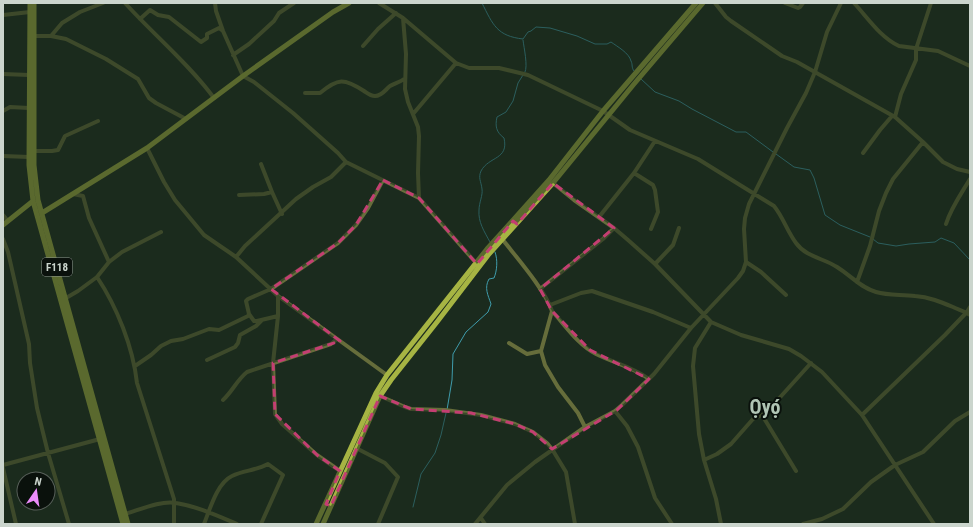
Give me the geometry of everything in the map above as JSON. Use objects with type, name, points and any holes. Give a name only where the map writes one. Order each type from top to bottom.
[{"type":"main road","name":"F118","points":[[30,3],[29,157],[34,201],[123,524]]},
{"type":"main road","name":"F118","points":[[34,3],[34,165],[38,200],[128,524]]},
{"type":"main road","points":[[42,213],[147,148],[243,76],[333,12],[349,3]]},
{"type":"main road","points":[[316,524],[328,505],[380,396],[391,380],[477,264],[553,183],[609,115],[632,82],[696,3]]},
{"type":"main road","points":[[646,65],[703,3]]},
{"type":"main road","points":[[497,243],[503,240],[603,111],[632,82]]},
{"type":"main road","points":[[3,225],[34,201]]},
{"type":"main road","points":[[323,524],[340,471],[376,393],[387,375],[435,321],[488,252]]},
{"type":"street","points":[[52,36],[62,23],[80,12],[103,3]]},
{"type":"street","points":[[125,3],[176,54],[214,98]]},
{"type":"street","points":[[215,3],[216,11],[223,31],[243,76],[254,82],[293,113],[346,162],[419,198],[477,264]]},
{"type":"street","points":[[379,3],[403,18],[456,63],[469,68],[499,68],[528,75],[603,111],[630,130],[698,159],[774,206],[801,249],[812,257],[831,263],[857,282],[875,292],[938,300],[968,314]]},
{"type":"street","points":[[715,3],[726,17],[782,56],[797,62],[894,116],[943,162],[957,169],[970,172]]},
{"type":"street","points":[[785,3],[798,8],[803,3]]},
{"type":"street","points":[[475,524],[507,485],[552,449],[615,411],[649,379],[691,328],[743,271],[746,262],[745,218],[749,204],[806,93],[815,72],[827,32],[841,3]]},
{"type":"street","points":[[854,3],[881,33],[894,44],[916,49],[938,51],[970,66]]},
{"type":"street","points":[[863,153],[880,130],[894,116],[901,94],[916,60],[916,49],[931,3]]},
{"type":"street","points":[[233,55],[249,44],[274,20],[279,13],[294,4]]},
{"type":"street","points":[[140,19],[150,10],[158,16],[169,17],[201,42],[207,38],[207,34],[219,28],[223,31]]},
{"type":"street","points":[[3,15],[30,12]]},
{"type":"street","points":[[363,46],[396,13]]},
{"type":"street","points":[[403,18],[406,54],[404,79],[405,89],[420,136],[418,173],[419,198]]},
{"type":"street","points":[[35,36],[52,36],[66,39],[106,60],[138,80],[152,100],[186,119]]},
{"type":"street","points":[[413,114],[456,63]]},
{"type":"street","points":[[3,74],[29,75]]},
{"type":"street","points":[[305,93],[320,93],[331,84],[338,81],[346,81],[352,83],[370,96],[376,96],[380,95],[389,87],[404,79]]},
{"type":"street","points":[[3,112],[10,107],[29,108]]},
{"type":"street","points":[[34,151],[58,150],[65,136],[98,121]]},
{"type":"street","points":[[599,217],[634,172],[655,141]]},
{"type":"street","points":[[857,282],[870,246],[879,211],[893,179],[923,142]]},
{"type":"street","points":[[147,148],[175,200],[204,234],[236,257],[278,296],[387,375]]},
{"type":"street","points":[[3,156],[29,157]]},
{"type":"street","points":[[236,257],[245,246],[282,214],[296,199],[331,177],[346,162]]},
{"type":"street","points":[[261,164],[282,214]]},
{"type":"street","points":[[634,172],[654,185],[658,212],[651,229]]},
{"type":"street","points":[[946,224],[955,203],[970,179]]},
{"type":"street","points":[[262,321],[254,320],[249,314],[246,301],[271,288],[338,243],[356,225],[368,208],[383,180]]},
{"type":"street","points":[[553,183],[574,200],[614,228],[655,264],[711,322],[730,331],[789,349],[811,363],[834,384],[862,415],[934,524]]},
{"type":"street","points":[[239,195],[264,194],[272,192]]},
{"type":"street","points":[[73,194],[83,196],[89,218],[109,262]]},
{"type":"street","points":[[3,215],[8,221]]},
{"type":"street","points":[[540,290],[603,239],[614,228]]},
{"type":"street","points":[[655,264],[673,245],[679,228]]},
{"type":"street","points":[[66,298],[97,277],[109,262],[128,248],[161,232]]},
{"type":"street","points":[[3,238],[8,252],[28,339],[32,384],[48,453],[69,524]]},
{"type":"street","points":[[503,240],[540,290],[550,305],[552,311],[581,342],[590,350],[639,372],[649,379]]},
{"type":"street","points":[[746,262],[761,272],[786,295]]},
{"type":"street","points":[[97,277],[111,301],[130,347],[135,366],[137,383],[175,502],[174,524]]},
{"type":"street","points":[[550,305],[581,292],[592,291],[639,307],[691,328]]},
{"type":"street","points":[[278,296],[278,316],[273,363],[275,414],[282,424],[317,455],[340,471]]},
{"type":"street","points":[[862,415],[968,314],[970,307]]},
{"type":"street","points":[[552,311],[541,351],[545,365],[558,387],[578,413],[585,428]]},
{"type":"street","points":[[135,366],[161,346],[171,341],[196,335],[202,330],[212,328],[218,330],[248,316],[249,314]]},
{"type":"street","points":[[207,360],[234,347],[238,343],[240,335],[262,321],[278,316]]},
{"type":"street","points":[[711,322],[697,343],[694,354],[698,434],[722,524]]},
{"type":"street","points":[[223,400],[231,392],[240,378],[247,372],[331,344],[336,339]]},
{"type":"street","points":[[509,343],[527,354],[541,351]]},
{"type":"street","points":[[704,460],[724,450],[754,419],[762,415],[811,363]]},
{"type":"street","points":[[380,396],[399,406],[412,409],[457,411],[481,415],[515,424],[534,432],[552,449],[567,475],[575,524]]},
{"type":"street","points":[[615,411],[627,426],[638,447],[655,498],[672,524]]},
{"type":"street","points":[[803,524],[822,519],[843,509],[870,482],[895,465],[923,452],[955,421],[970,412]]},
{"type":"street","points":[[762,415],[796,471]]},
{"type":"street","points":[[3,465],[100,439]]},
{"type":"street","points":[[356,448],[385,463],[398,477],[378,524]]},
{"type":"street","points":[[204,524],[219,488],[224,481],[233,475],[259,469],[268,464],[283,475],[261,524]]},
{"type":"street","points":[[3,468],[16,524]]},
{"type":"street","points":[[125,514],[156,505],[175,502],[209,512],[237,524]]},
{"type":"street","points":[[481,518],[485,524]]},
{"type":"highlighted area","points":[[383,180],[419,198],[477,264],[513,221],[517,224],[553,183],[614,228],[540,289],[552,311],[590,350],[649,379],[617,410],[552,449],[533,432],[515,424],[471,413],[411,409],[380,396],[331,506],[326,504],[340,471],[317,455],[275,414],[273,363],[340,341],[271,289],[338,243],[356,225]]},
{"type":"waterway","points":[[482,3],[493,23],[507,35],[523,39],[528,32],[536,27],[550,28],[577,36],[595,44],[607,44],[611,42],[628,55],[632,62],[634,71]]},
{"type":"waterway","points":[[523,40],[526,61],[525,72]]},
{"type":"waterway","points":[[490,242],[479,219],[479,207],[482,191],[480,173],[484,166],[501,154],[504,150],[504,138],[497,129],[497,117],[506,112],[513,101],[518,83],[523,75]]},
{"type":"waterway","points":[[641,79],[655,92],[679,101],[736,132],[746,132],[773,152]]},
{"type":"waterway","points":[[776,154],[794,167],[810,170],[814,178],[825,215],[840,225],[870,237]]},
{"type":"waterway","points":[[873,239],[878,243],[896,246],[935,242],[941,238],[954,243],[970,260]]},
{"type":"waterway","points":[[447,410],[452,380],[453,354],[466,332],[488,312],[491,304],[487,292],[487,285],[489,279],[494,278],[496,272],[497,262],[495,252]]},
{"type":"waterway","points":[[413,507],[421,474],[435,453],[446,413]]},
{"type":"district","name":"Ọ̀yọ́","points":[[765,407]]}]
